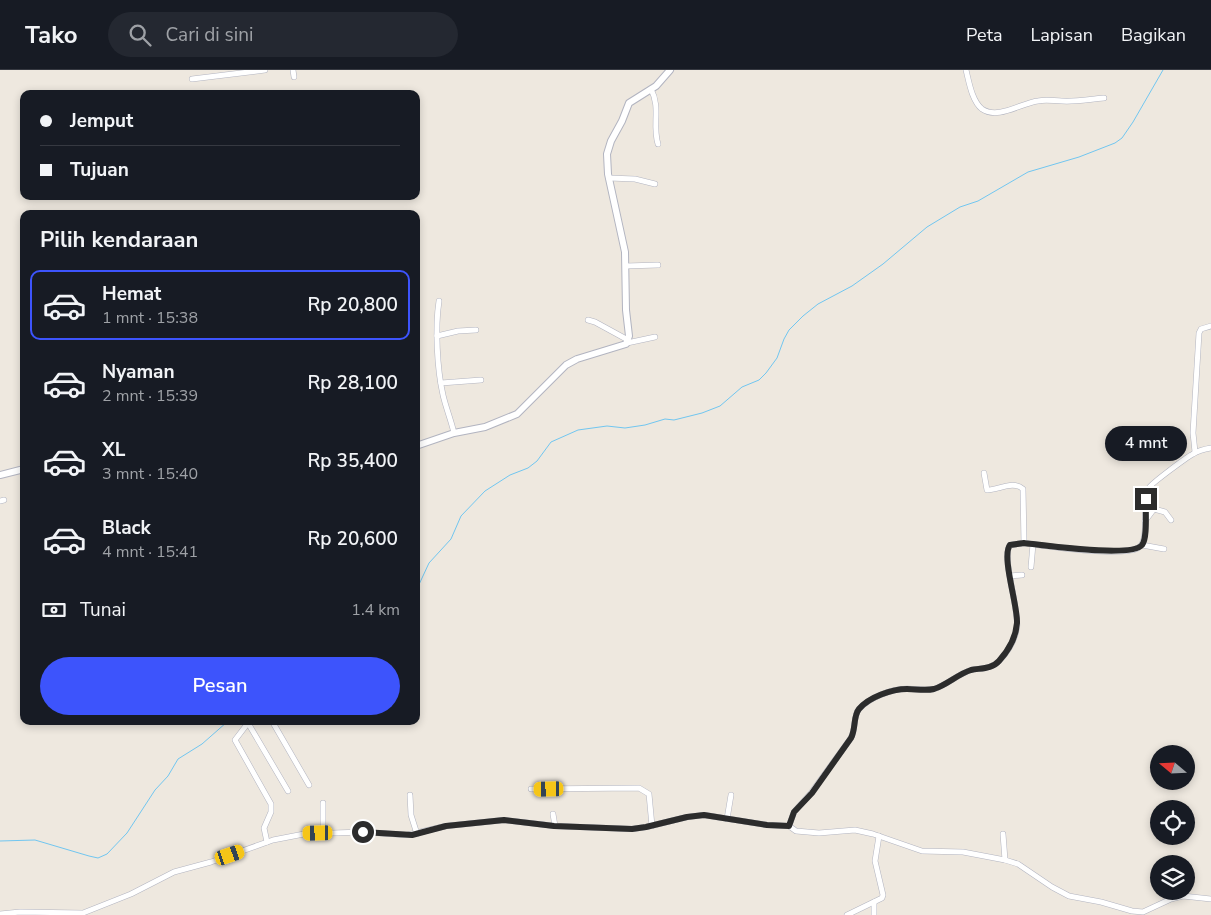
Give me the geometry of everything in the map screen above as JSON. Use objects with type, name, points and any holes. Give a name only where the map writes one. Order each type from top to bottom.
[{"type":"street","points":[[192,79],[265,70]]},
{"type":"street","points":[[293,70],[294,77]]},
{"type":"street","points":[[627,342],[629,336],[625,252],[609,178],[607,154],[611,141],[630,101],[651,89],[670,70]]},
{"type":"street","points":[[966,70],[971,90],[978,106],[987,112],[999,112],[1037,101],[1104,98]]},
{"type":"street","points":[[651,89],[657,108],[655,133],[658,144]]},
{"type":"street","points":[[609,178],[635,179],[655,184]]},
{"type":"street","points":[[626,266],[658,265]]},
{"type":"street","points":[[439,301],[436,317],[443,395],[454,433]]},
{"type":"street","points":[[588,320],[600,324],[627,342]]},
{"type":"street","points":[[1195,452],[1193,433],[1199,333],[1201,329],[1211,326]]},
{"type":"street","points":[[437,336],[458,331],[476,330]]},
{"type":"street","points":[[420,445],[454,433],[484,427],[517,414],[566,365],[627,342],[655,337]]},
{"type":"street","points":[[442,383],[481,380]]},
{"type":"street","points":[[1142,545],[1148,488],[1153,482],[1195,452],[1211,448]]},
{"type":"street","points":[[0,475],[20,470]]},
{"type":"street","points":[[984,473],[988,490],[1013,485],[1020,486],[1023,489],[1024,543]]},
{"type":"street","points":[[1145,521],[1154,509],[1165,512],[1171,520]]},
{"type":"street","points":[[789,826],[794,812],[812,793],[851,738],[854,731],[856,714],[861,707],[892,691],[935,688],[968,671],[991,666],[1000,660],[1014,638],[1017,624],[1007,558],[1008,547],[1012,544],[1024,543],[1119,551],[1132,550],[1142,545],[1164,549]]},
{"type":"street","points":[[1031,566],[1033,544]]},
{"type":"street","points":[[1010,576],[1022,575]]},
{"type":"street","points":[[247,725],[235,740],[271,804],[271,812],[264,828],[267,842]]},
{"type":"street","points":[[251,725],[288,791]]},
{"type":"street","points":[[274,725],[309,785]]},
{"type":"street","points":[[531,790],[639,788],[649,794],[652,826]]},
{"type":"street","points":[[410,795],[411,815],[417,834]]},
{"type":"street","points":[[727,819],[731,795]]},
{"type":"street","points":[[323,803],[323,833]]},
{"type":"street","points":[[553,814],[554,826]]},
{"type":"street","points":[[0,914],[10,912],[79,914],[87,912],[131,894],[174,872],[211,862],[289,836],[363,832],[407,835],[446,826],[496,820],[554,826],[624,829],[652,826],[699,816],[789,826],[792,830],[801,832],[828,833],[849,830],[879,836],[922,851],[963,852],[1005,860],[1018,864],[1069,896],[1101,902],[1132,911],[1143,912],[1171,899],[1183,896],[1211,899]]},
{"type":"street","points":[[1003,834],[1005,860]]},
{"type":"street","points":[[847,915],[883,897],[875,861],[879,836]]},
{"type":"street","points":[[874,902],[874,915]]},
{"type":"waterway","points":[[420,582],[429,563],[451,539],[461,516],[485,491],[510,475],[528,468],[537,461],[551,442],[578,430],[607,426],[625,428],[645,425],[665,419],[674,420],[702,413],[720,406],[742,387],[759,380],[766,373],[777,358],[789,330],[803,316],[818,304],[852,286],[883,264],[927,227],[960,207],[978,201],[1028,172],[1079,157],[1115,143],[1122,138],[1163,70]]},
{"type":"waterway","points":[[0,841],[35,840],[98,858],[107,854],[127,833],[178,759],[202,744],[224,725]]},
{"type":"route","points":[[363,832],[412,835],[446,826],[477,824],[496,820],[554,826],[632,829],[704,815],[749,823],[789,826],[794,812],[812,793],[851,738],[854,731],[856,714],[861,707],[892,691],[935,688],[968,671],[991,666],[1000,660],[1014,638],[1017,624],[1007,558],[1007,549],[1010,545],[1024,543],[1112,551],[1137,549],[1142,545],[1144,538],[1146,499]]}]
